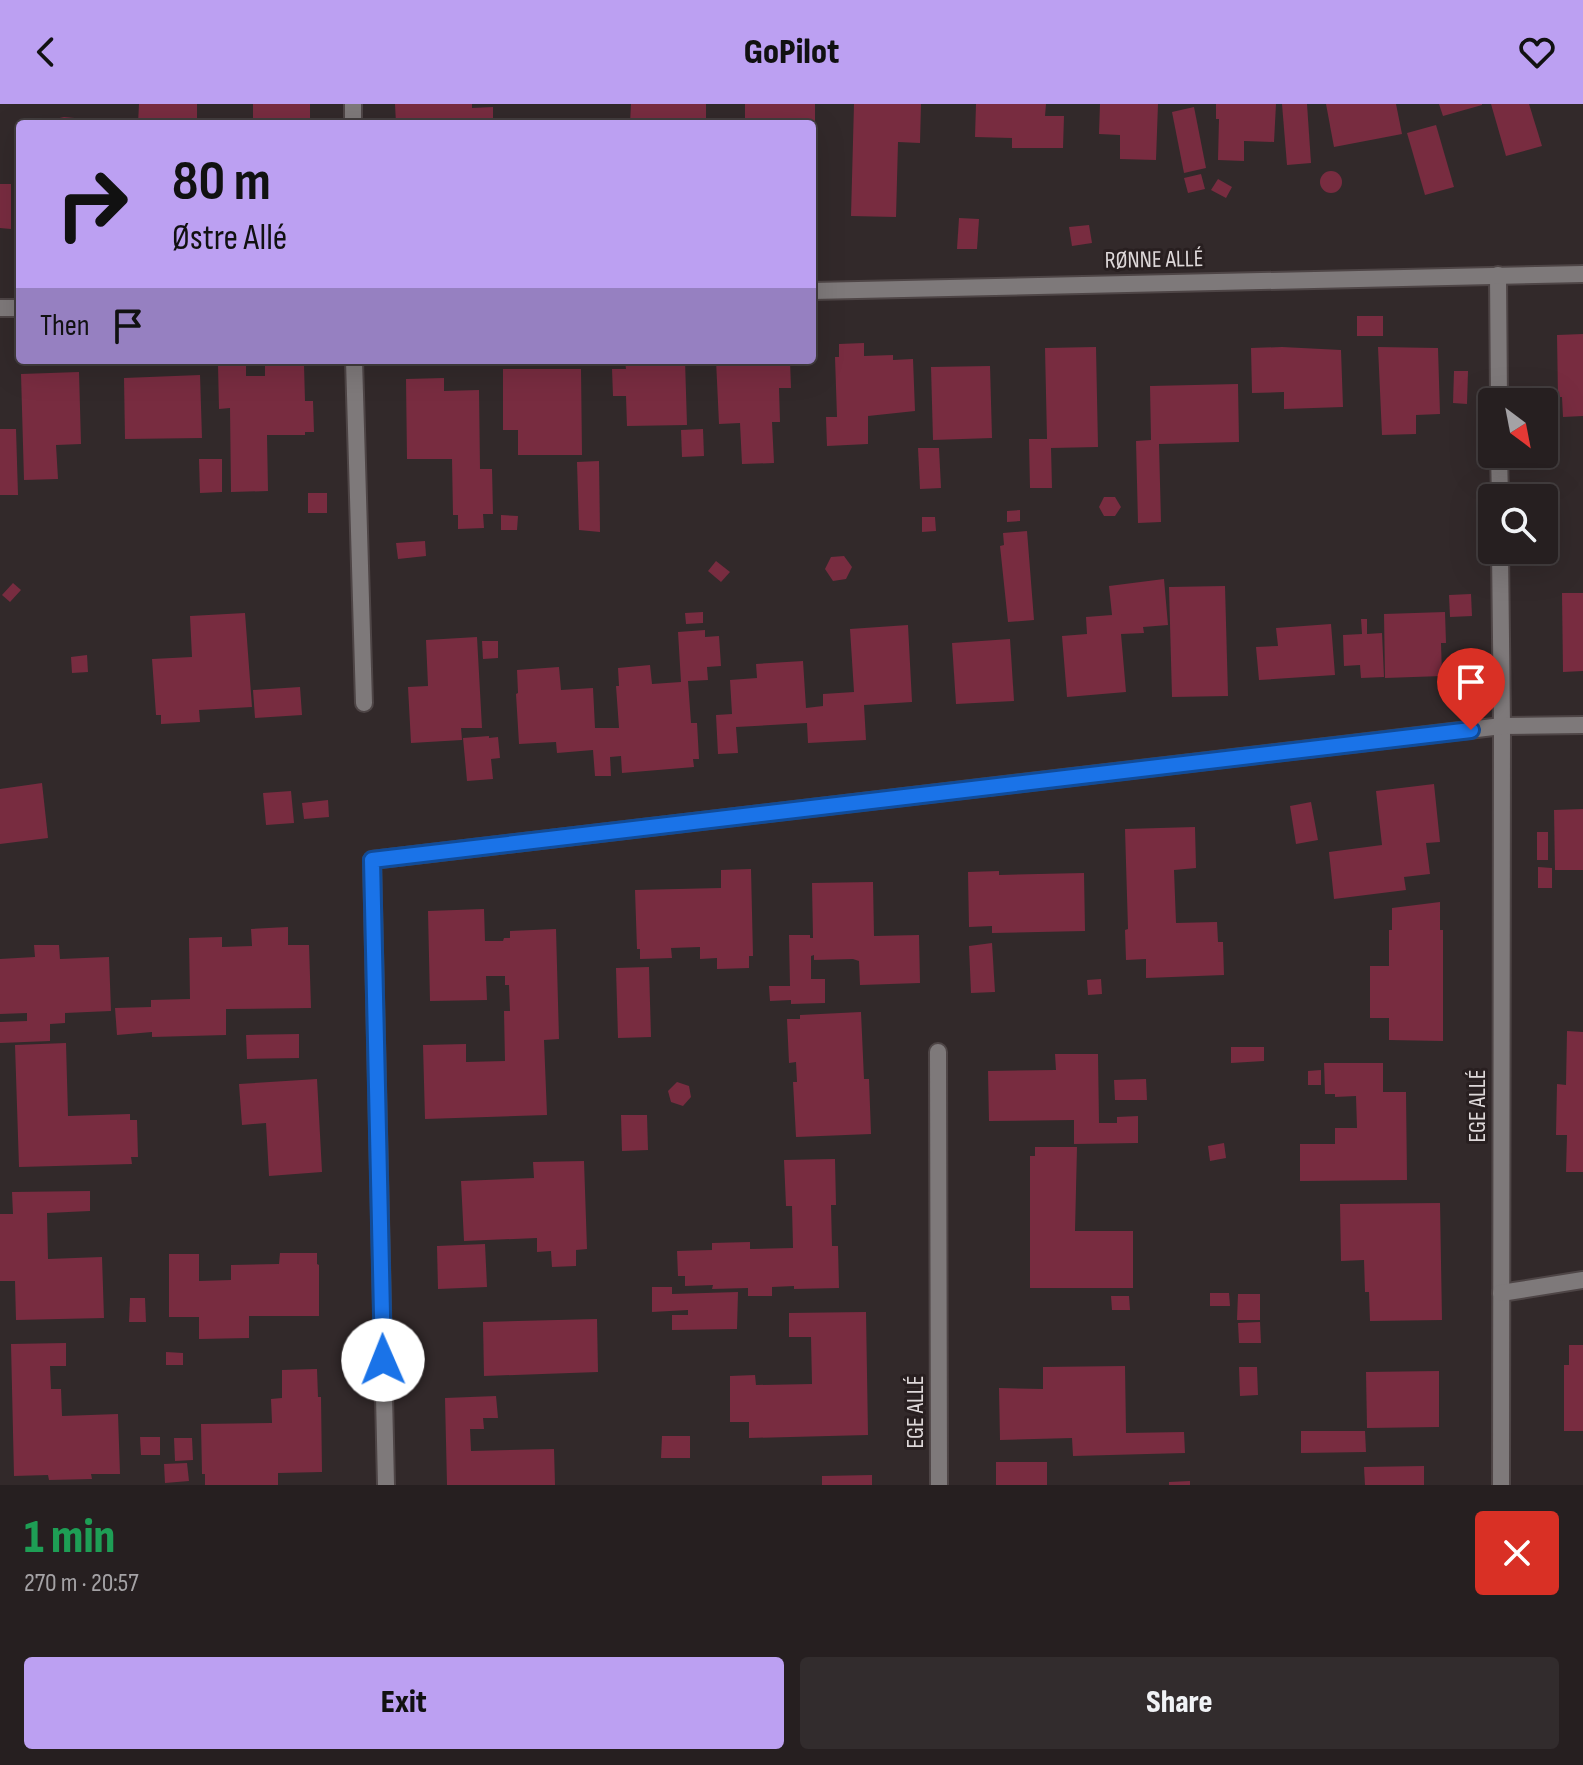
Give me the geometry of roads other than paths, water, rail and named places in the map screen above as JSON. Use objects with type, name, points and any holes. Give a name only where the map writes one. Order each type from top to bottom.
[{"type":"street","name":"RØNNE ALLÉ","points":[[816,291],[1583,274]]},
{"type":"street","points":[[1498,275],[1499,388]]},
{"type":"street","points":[[354,364],[364,703]]},
{"type":"street","points":[[1500,564],[1502,726]]},
{"type":"street","points":[[386,1485],[372,860],[1502,726],[1583,725]]},
{"type":"street","name":"EGE ALLÉ","points":[[1501,1485],[1502,726]]},
{"type":"street","name":"EGE ALLÉ","points":[[938,1052],[939,1485]]},
{"type":"street","points":[[1501,1293],[1583,1280]]}]
